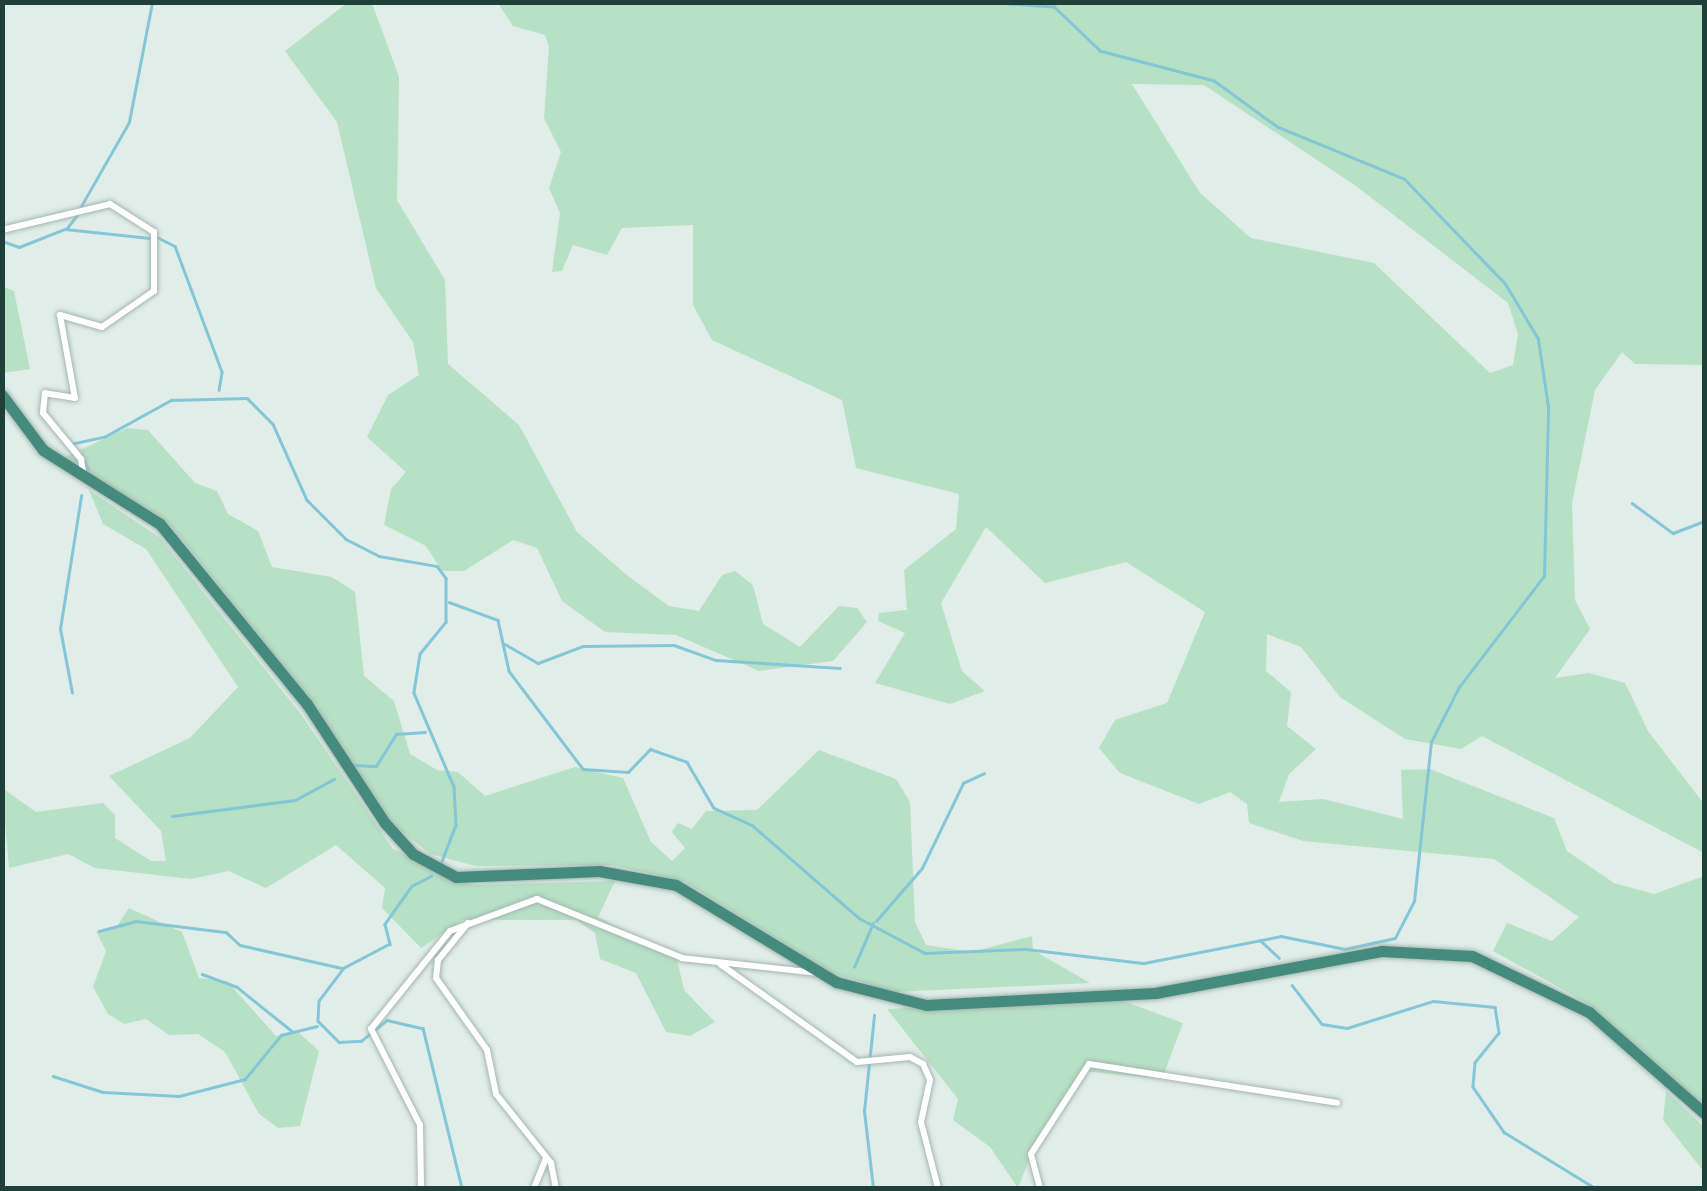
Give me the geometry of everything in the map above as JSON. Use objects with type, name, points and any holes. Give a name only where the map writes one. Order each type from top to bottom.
[{"type":"highway","points":[[2,394],[43,450],[175,540],[414,854],[473,881],[599,871],[676,884],[819,973],[890,1000],[966,1004],[1155,994],[1382,950],[1456,954],[1561,994],[1704,1113]]},
{"type":"street","points":[[2,230],[110,204],[154,232],[154,292],[102,327],[60,314],[74,398],[45,393],[43,412],[81,459],[84,478]]},
{"type":"street","points":[[421,1188],[420,1125],[372,1022],[438,940],[472,919],[549,900],[671,955],[819,973]]},
{"type":"street","points":[[472,919],[438,960],[436,978],[488,1050],[496,1094],[546,1157],[556,1188]]},
{"type":"street","points":[[719,963],[857,1062],[910,1057],[923,1064],[930,1080],[922,1122],[938,1188]]},
{"type":"street","points":[[1040,1188],[1031,1154],[1089,1064],[1337,1104]]},
{"type":"street","points":[[534,1188],[546,1157]]},
{"type":"green space","points":[[347,3],[372,3],[399,77],[397,200],[445,280],[448,364],[519,425],[577,532],[628,576],[669,606],[699,611],[722,575],[735,571],[753,585],[763,624],[800,647],[839,606],[857,608],[867,622],[833,661],[759,671],[676,635],[605,632],[562,601],[537,548],[513,540],[464,571],[442,571],[426,546],[384,525],[391,489],[406,472],[367,437],[388,395],[419,375],[413,342],[376,288],[337,122],[285,51]]},
{"type":"green space","points":[[498,3],[1704,3],[1704,365],[1635,364],[1622,352],[1595,390],[1572,503],[1575,600],[1590,629],[1555,678],[1589,673],[1625,683],[1648,731],[1704,804],[1704,853],[1482,736],[1461,749],[1405,739],[1340,697],[1301,647],[1267,634],[1266,671],[1291,692],[1287,726],[1316,749],[1289,774],[1279,802],[1323,799],[1403,819],[1401,770],[1430,769],[1554,818],[1567,851],[1614,883],[1654,894],[1704,876],[1704,1107],[1580,999],[1493,951],[1507,923],[1552,941],[1579,917],[1494,859],[1303,841],[1249,823],[1247,804],[1230,792],[1199,804],[1120,773],[1099,748],[1115,720],[1167,703],[1205,612],[1126,562],[1045,583],[986,527],[941,603],[962,671],[985,691],[950,704],[875,683],[905,633],[878,621],[879,613],[907,610],[904,570],[956,529],[959,494],[856,468],[842,400],[712,340],[693,305],[693,225],[622,228],[607,255],[573,245],[562,271],[552,272],[560,213],[549,188],[561,152],[544,118],[549,47],[545,35],[513,26]],"holes":[[[1132,84],[1204,85],[1356,186],[1508,303],[1518,334],[1513,365],[1490,373],[1374,263],[1251,238],[1200,193]]]},
{"type":"green space","points":[[2,286],[14,291],[30,369],[3,373]]},
{"type":"green space","points":[[127,428],[148,430],[195,483],[217,491],[228,514],[258,531],[272,567],[332,577],[355,592],[364,676],[394,701],[410,754],[437,770],[458,772],[485,796],[575,767],[623,778],[651,842],[672,861],[685,848],[672,832],[678,823],[692,829],[706,811],[757,810],[819,750],[896,779],[910,802],[915,922],[926,945],[972,952],[1032,936],[1033,950],[1090,983],[894,992],[833,973],[683,881],[613,865],[476,866],[430,854],[393,824],[314,703],[171,526],[65,457]]},
{"type":"green space","points":[[89,490],[159,537],[300,713],[393,849],[473,885],[615,881],[598,917],[677,959],[684,990],[715,1022],[690,1036],[666,1032],[636,973],[600,959],[595,933],[576,920],[463,920],[421,948],[382,908],[385,888],[336,845],[266,888],[229,871],[191,879],[95,868],[68,854],[9,868],[2,788],[36,812],[103,803],[115,815],[115,838],[151,861],[166,861],[161,831],[109,776],[190,738],[238,687],[146,549],[103,524]]},
{"type":"green space","points":[[129,908],[182,932],[199,978],[227,981],[276,1036],[297,1031],[319,1051],[300,1126],[278,1128],[259,1114],[225,1052],[198,1034],[169,1035],[146,1019],[124,1024],[108,1014],[93,987],[106,951],[96,931],[115,929]]},
{"type":"green space","points":[[1115,998],[1183,1023],[1162,1079],[1082,1071],[1039,1134],[1018,1188],[990,1147],[953,1120],[958,1099],[887,1009]]},
{"type":"green space","points":[[1666,1091],[1704,1127],[1704,1172],[1663,1120]]},
{"type":"waterway","points":[[80,208],[129,122],[152,2]]},
{"type":"waterway","points":[[449,602],[498,620],[509,671],[583,769],[628,772],[650,749],[687,762],[714,808],[752,825],[859,918],[925,953],[1026,949],[1144,963],[1281,936],[1345,949],[1395,938],[1414,901],[1431,742],[1459,687],[1544,576],[1548,407],[1538,339],[1505,284],[1404,179],[1277,127],[1214,81],[1100,51],[1054,7],[1009,4]]},
{"type":"waterway","points":[[67,228],[77,215]]},
{"type":"waterway","points":[[2,241],[19,247],[65,229],[150,238]]},
{"type":"waterway","points":[[157,237],[175,246],[222,372],[219,390]]},
{"type":"waterway","points":[[70,444],[104,437],[171,400],[247,398],[273,424],[307,500],[346,539],[379,556],[437,566],[446,578],[446,622],[420,654],[414,693],[454,787],[456,825],[442,861]]},
{"type":"waterway","points":[[82,457],[88,468]]},
{"type":"waterway","points":[[72,693],[60,629],[81,496]]},
{"type":"waterway","points":[[1632,503],[1673,533],[1704,521]]},
{"type":"waterway","points":[[505,644],[538,663],[583,646],[674,645],[716,660],[840,668]]},
{"type":"waterway","points":[[354,765],[376,766],[396,734],[425,732]]},
{"type":"waterway","points":[[876,921],[922,868],[963,783],[984,773]]},
{"type":"waterway","points":[[172,816],[295,800],[334,779]]},
{"type":"waterway","points":[[432,876],[412,886],[385,924],[390,944],[344,968],[319,1001],[318,1021],[339,1042],[361,1041],[387,1020],[423,1028],[462,1188]]},
{"type":"waterway","points":[[99,931],[136,921],[226,932],[240,945],[342,968]]},
{"type":"waterway","points":[[854,967],[873,923]]},
{"type":"waterway","points":[[1260,940],[1279,958]]},
{"type":"waterway","points":[[202,974],[237,987],[292,1031]]},
{"type":"waterway","points":[[1292,985],[1322,1024],[1347,1028],[1433,1001],[1495,1007],[1499,1033],[1475,1063],[1473,1087],[1504,1132],[1595,1188]]},
{"type":"waterway","points":[[873,1188],[864,1111],[874,1016]]},
{"type":"waterway","points":[[53,1076],[103,1092],[179,1096],[245,1079],[281,1035],[317,1026]]}]
